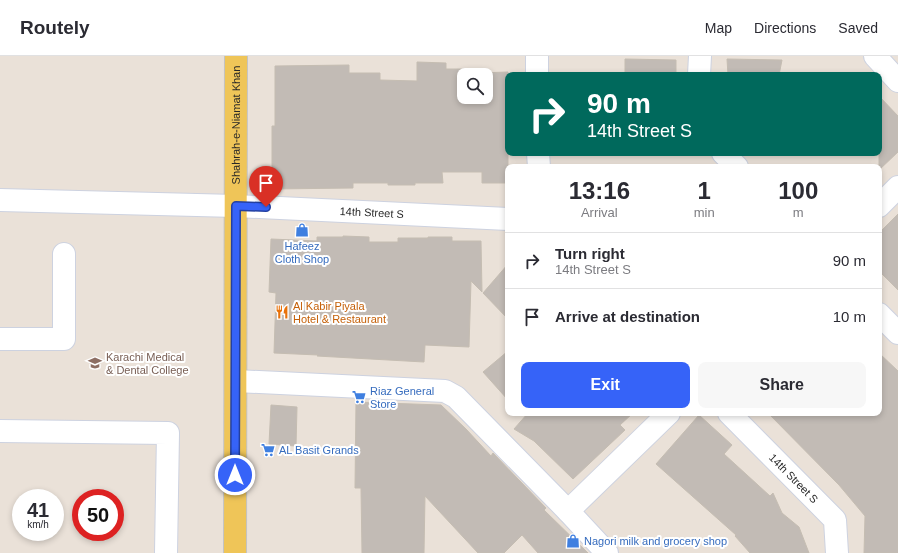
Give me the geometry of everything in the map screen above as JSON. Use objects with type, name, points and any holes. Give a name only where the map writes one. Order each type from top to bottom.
[{"type":"main road","name":"Shahrah-e-Niamat Khan","points":[[235,553],[236,56]]},
{"type":"street","points":[[536,56],[537,72]]},
{"type":"street","points":[[700,56],[700,72]]},
{"type":"street","points":[[875,56],[898,81]]},
{"type":"street","points":[[726,156],[734,164]]},
{"type":"street","points":[[882,203],[898,187]]},
{"type":"street","name":"14th Street S","points":[[0,200],[236,206],[505,219]]},
{"type":"street","points":[[0,340],[64,339],[64,254]]},
{"type":"street","points":[[882,317],[898,333]]},
{"type":"street","points":[[236,381],[445,391],[456,397],[607,553]]},
{"type":"street","points":[[568,511],[666,416]]},
{"type":"street","name":"14th Street S","points":[[732,416],[835,520],[837,553]]},
{"type":"street","points":[[0,431],[168,433],[166,553]]},
{"type":"building","points":[[625,59],[676,60],[676,72],[625,72]]},
{"type":"building","points":[[727,59],[782,60],[780,72],[728,72]]},
{"type":"building","points":[[417,62],[446,63],[446,69],[457,69],[457,104],[493,104],[493,73],[505,72],[505,156],[508,156],[508,164],[505,164],[505,183],[482,183],[482,172],[442,172],[443,183],[388,185],[388,183],[353,183],[353,188],[272,189],[272,126],[275,126],[275,66],[349,65],[349,73],[380,73],[380,80],[417,81]]},
{"type":"building","points":[[882,99],[898,116],[898,152],[882,167],[882,164],[879,164],[879,156],[882,156]]},
{"type":"building","points":[[898,214],[898,290],[882,274],[882,230]]},
{"type":"building","points":[[317,237],[369,237],[369,242],[398,242],[398,238],[428,237],[452,237],[452,241],[481,241],[482,292],[471,281],[469,347],[425,345],[424,362],[274,353],[276,293],[269,292],[271,239],[317,241]]},
{"type":"building","points":[[505,267],[505,316],[483,293]]},
{"type":"building","points":[[505,354],[505,397],[483,372]]},
{"type":"building","points":[[882,356],[898,371],[898,553],[864,553],[865,516],[839,485],[771,416],[882,416]]},
{"type":"building","points":[[356,402],[441,405],[491,456],[493,453],[546,508],[544,510],[588,553],[538,553],[522,535],[504,553],[478,553],[425,496],[424,553],[362,553],[361,488],[355,488]]},
{"type":"building","points":[[271,405],[297,407],[296,446],[269,444]]},
{"type":"building","points":[[525,416],[630,416],[620,425],[625,430],[573,479],[534,441],[514,429]]},
{"type":"building","points":[[698,416],[700,416],[732,445],[724,454],[770,496],[773,493],[782,513],[799,527],[809,553],[750,553],[735,536],[736,535],[656,464]]},
{"type":"place","name":"Hafeez Cloth Shop","points":[[302,230]]},
{"type":"place","name":"Al Kabir Piyala Hotel & Restaurant","points":[[282,312]]},
{"type":"place","name":"Karachi Medical & Dental College","points":[[95,363]]},
{"type":"place","name":"Riaz General Store","points":[[359,397]]},
{"type":"place","name":"AL Basit Grands","points":[[268,450]]},
{"type":"place","name":"Nagori milk and grocery shop","points":[[573,541]]},
{"type":"route","points":[[235,475],[236,206],[266,207]]}]
